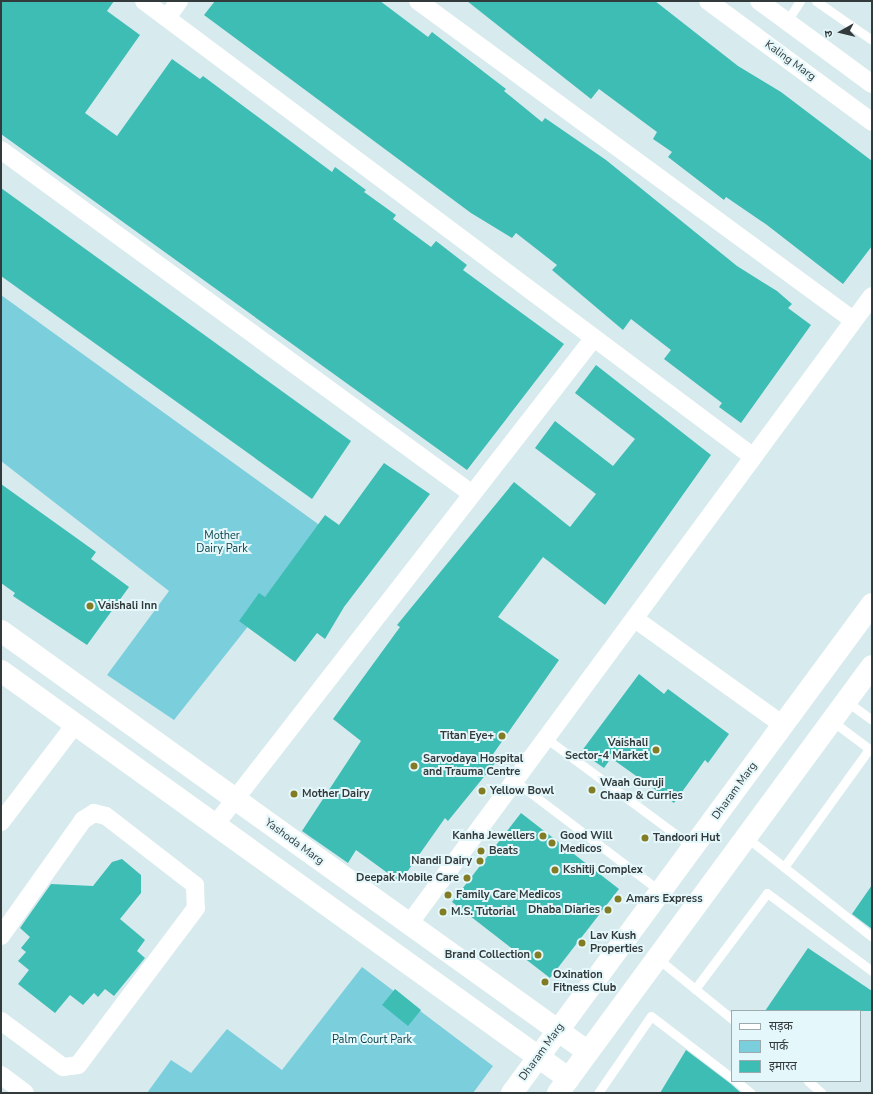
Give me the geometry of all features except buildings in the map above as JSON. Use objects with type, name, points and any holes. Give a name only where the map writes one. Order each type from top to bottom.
[{"type":"street","points":[[144,1],[593,339],[752,456]]},
{"type":"street","points":[[167,18],[179,1]]},
{"type":"street","points":[[418,1],[853,320]]},
{"type":"street","name":"Kaling Marg","points":[[708,1],[872,122]]},
{"type":"street","points":[[759,1],[872,84]]},
{"type":"street","points":[[1,150],[472,494]]},
{"type":"street","points":[[409,924],[635,619],[752,456],[872,296]]},
{"type":"street","points":[[215,825],[593,339]]},
{"type":"street","name":"Dharam Marg","points":[[512,1093],[872,604]]},
{"type":"street","points":[[635,619],[783,725]]},
{"type":"street","name":"Yashoda Marg","points":[[1,631],[588,1052]]},
{"type":"street","points":[[1,671],[74,726],[215,825],[538,1057],[564,1086],[872,666]]},
{"type":"street","points":[[1,822],[74,726]]},
{"type":"street","points":[[1,936],[83,820],[94,813],[106,816],[195,885],[196,908],[78,1066],[63,1067],[1,1021]]},
{"type":"street","points":[[1,1075],[25,1093]]},
{"type":"lane","points":[[787,21],[800,1]]},
{"type":"lane","points":[[816,1],[872,40]]},
{"type":"lane","points":[[846,700],[872,720]]},
{"type":"lane","points":[[784,867],[871,750],[832,721]]},
{"type":"lane","points":[[547,739],[693,847]]},
{"type":"lane","points":[[515,781],[660,891]]},
{"type":"lane","points":[[746,837],[872,937]]},
{"type":"lane","points":[[695,989],[767,893],[872,971]]},
{"type":"lane","points":[[657,958],[731,1018]]},
{"type":"lane","points":[[598,1093],[652,1016],[731,1077]]},
{"type":"lane","points":[[737,1082],[751,1093]]},
{"type":"lane","points":[[809,1082],[822,1093]]},
{"type":"green space","name":"Mother Dairy Park","points":[[1,295],[325,529],[174,720],[107,675],[169,591],[1,461]]},
{"type":"green space","name":"Palm Court Park","points":[[362,967],[493,1066],[473,1093],[147,1093],[171,1060],[191,1073],[227,1029],[282,1070]]},
{"type":"place","name":"Vaishali Inn","points":[[90,606]]},
{"type":"place","name":"Titan Eye+","points":[[502,736]]},
{"type":"place","name":"Vaishali Sector-4 Market","points":[[656,750]]},
{"type":"place","name":"Sarvodaya Hospital and Trauma Centre","points":[[414,766]]},
{"type":"place","name":"Waah Guruji Chaap & Curries","points":[[592,790]]},
{"type":"place","name":"Yellow Bowl","points":[[482,791]]},
{"type":"place","name":"Mother Dairy","points":[[294,794]]},
{"type":"place","name":"Kanha Jewellers","points":[[543,836]]},
{"type":"place","name":"Tandoori Hut","points":[[645,838]]},
{"type":"place","name":"Good Will Medicos","points":[[552,843]]},
{"type":"place","name":"Beats","points":[[481,851]]},
{"type":"place","name":"Nandi Dairy","points":[[480,861]]},
{"type":"place","name":"Kshitij Complex","points":[[555,870]]},
{"type":"place","name":"Deepak Mobile Care","points":[[467,878]]},
{"type":"place","name":"Family Care Medicos","points":[[448,895]]},
{"type":"place","name":"Amars Express","points":[[618,899]]},
{"type":"place","name":"Dhaba Diaries","points":[[608,910]]},
{"type":"place","name":"M.S. Tutorial","points":[[443,912]]},
{"type":"place","name":"Lav Kush Properties","points":[[582,943]]},
{"type":"place","name":"Brand Collection","points":[[538,955]]},
{"type":"place","name":"Oxination Fitness Club","points":[[545,982]]}]
